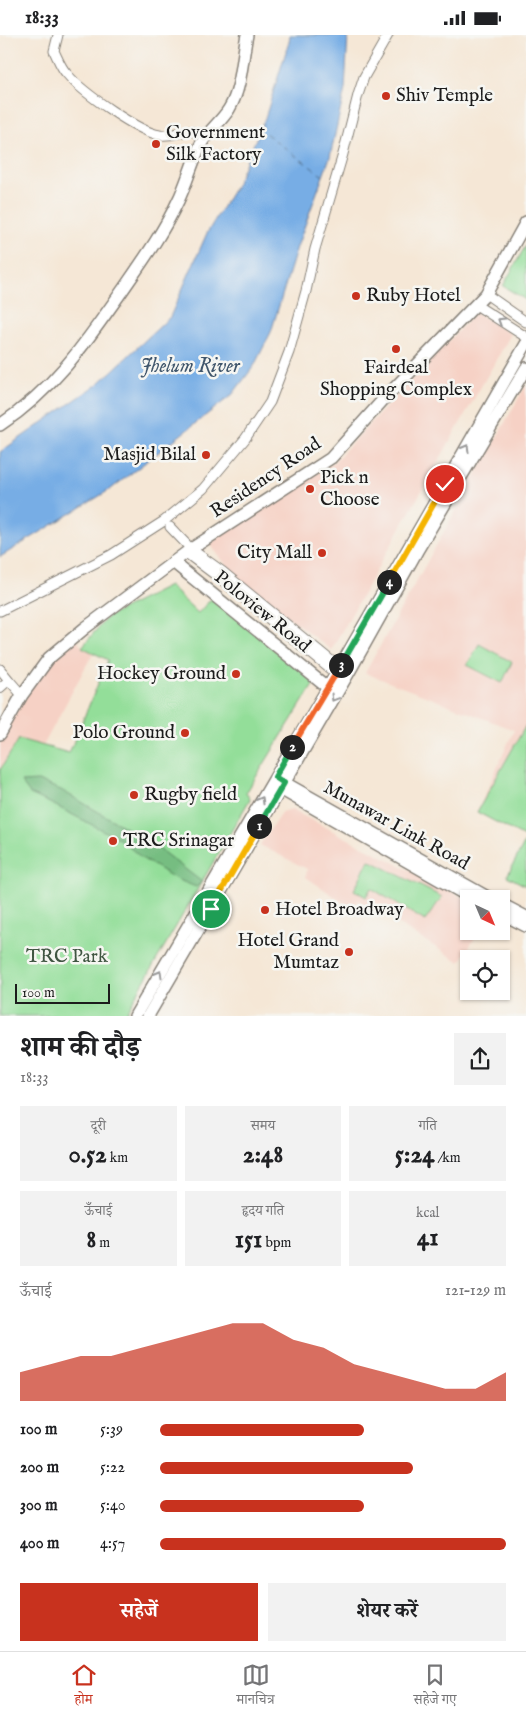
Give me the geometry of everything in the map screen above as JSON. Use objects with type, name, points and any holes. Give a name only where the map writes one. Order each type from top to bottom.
[{"type":"main road","points":[[0,425],[46,390],[66,368],[91,336],[159,237],[178,201],[205,136],[230,107],[239,80],[247,35]]},
{"type":"main road","name":"Residency Road","points":[[0,734],[22,695],[49,658],[84,628],[173,562],[331,458],[382,401],[486,293],[526,222]]},
{"type":"main road","points":[[148,1016],[338,671],[526,344]]},
{"type":"main road","points":[[135,1016],[277,783],[345,680],[417,551],[526,368]]},
{"type":"main road","name":"Poloview Road","points":[[173,562],[328,689]]},
{"type":"main road","name":"Munawar Link Road","points":[[277,783],[460,891]]},
{"type":"main road","name":"Munawar Link Road","points":[[277,783],[474,890]]},
{"type":"main road","points":[[510,909],[526,917]]},
{"type":"main road","points":[[510,918],[526,926]]},
{"type":"street","points":[[58,35],[54,51],[66,74],[84,90],[117,113],[137,126],[153,133],[162,135],[189,131],[205,136]]},
{"type":"street","points":[[0,611],[111,555],[167,524],[226,462],[245,439],[270,402],[289,352],[306,291],[314,249],[364,77],[388,35]]},
{"type":"street","points":[[486,293],[526,322]]},
{"type":"street","points":[[476,305],[526,337]]},
{"type":"street","points":[[167,524],[189,551],[222,572],[338,671]]},
{"type":"street","points":[[0,669],[22,695]]},
{"type":"street","points":[[0,688],[9,680]]},
{"type":"shaded area","points":[[475,313],[511,334],[331,650],[234,575],[209,543],[334,462]]},
{"type":"shaded area","points":[[526,385],[526,838],[477,812],[514,730],[365,673]]},
{"type":"shaded area","points":[[76,639],[82,647],[93,653],[43,746],[19,739],[0,770],[0,740],[24,698],[50,661]]},
{"type":"shaded area","points":[[292,810],[460,896],[460,940],[473,940],[467,950],[460,950],[460,962],[358,900],[353,909],[306,877],[307,869],[260,845],[282,812]]},
{"type":"green space","points":[[526,245],[526,300],[503,286]]},
{"type":"green space","name":"TRC Srinagar","points":[[169,586],[198,613],[215,595],[318,677],[246,793],[250,799],[124,1016],[0,1016],[0,770],[19,739],[69,753],[108,660],[82,647],[107,617]]},
{"type":"green space","points":[[479,644],[512,662],[502,683],[467,665]]},
{"type":"green space","points":[[526,725],[526,838],[477,812]]},
{"type":"green space","points":[[38,781],[61,790],[150,842],[202,882],[196,887],[176,879],[143,859],[121,840],[30,794],[21,782]]},
{"type":"green space","points":[[526,840],[526,886],[507,876]]},
{"type":"green space","points":[[369,860],[442,897],[425,921],[371,888],[366,897],[354,890]]},
{"type":"water","name":"Jhelum River","points":[[290,35],[348,35],[345,89],[330,157],[297,247],[271,332],[254,366],[232,395],[111,489],[0,557],[0,452],[98,384],[170,317],[207,233],[236,185],[265,118]]},
{"type":"ferry route","points":[[257,127],[323,176]]},
{"type":"place","name":"Shiv Temple","points":[[386,96]]},
{"type":"place","name":"Government Silk Factory","points":[[156,144]]},
{"type":"place","name":"Ruby Hotel","points":[[356,296]]},
{"type":"place","name":"Fairdeal Shopping Complex","points":[[396,349]]},
{"type":"place","name":"Masjid Bilal","points":[[206,455]]},
{"type":"place","name":"Pick n Choose","points":[[310,489]]},
{"type":"place","name":"City Mall","points":[[322,553]]},
{"type":"place","name":"Hockey Ground","points":[[236,674]]},
{"type":"place","name":"Polo Ground","points":[[185,733]]},
{"type":"place","name":"Rugby field","points":[[134,795]]},
{"type":"place","name":"TRC Srinagar","points":[[113,841]]},
{"type":"place","name":"Hotel Broadway","points":[[265,910]]},
{"type":"place","name":"Hotel Grand Mumtaz","points":[[349,952]]},
{"type":"route","points":[[211,909],[284,783],[275,777],[340,668],[445,484]]},
{"type":"park label","name":"TRC Park","points":[[67,957]]}]
